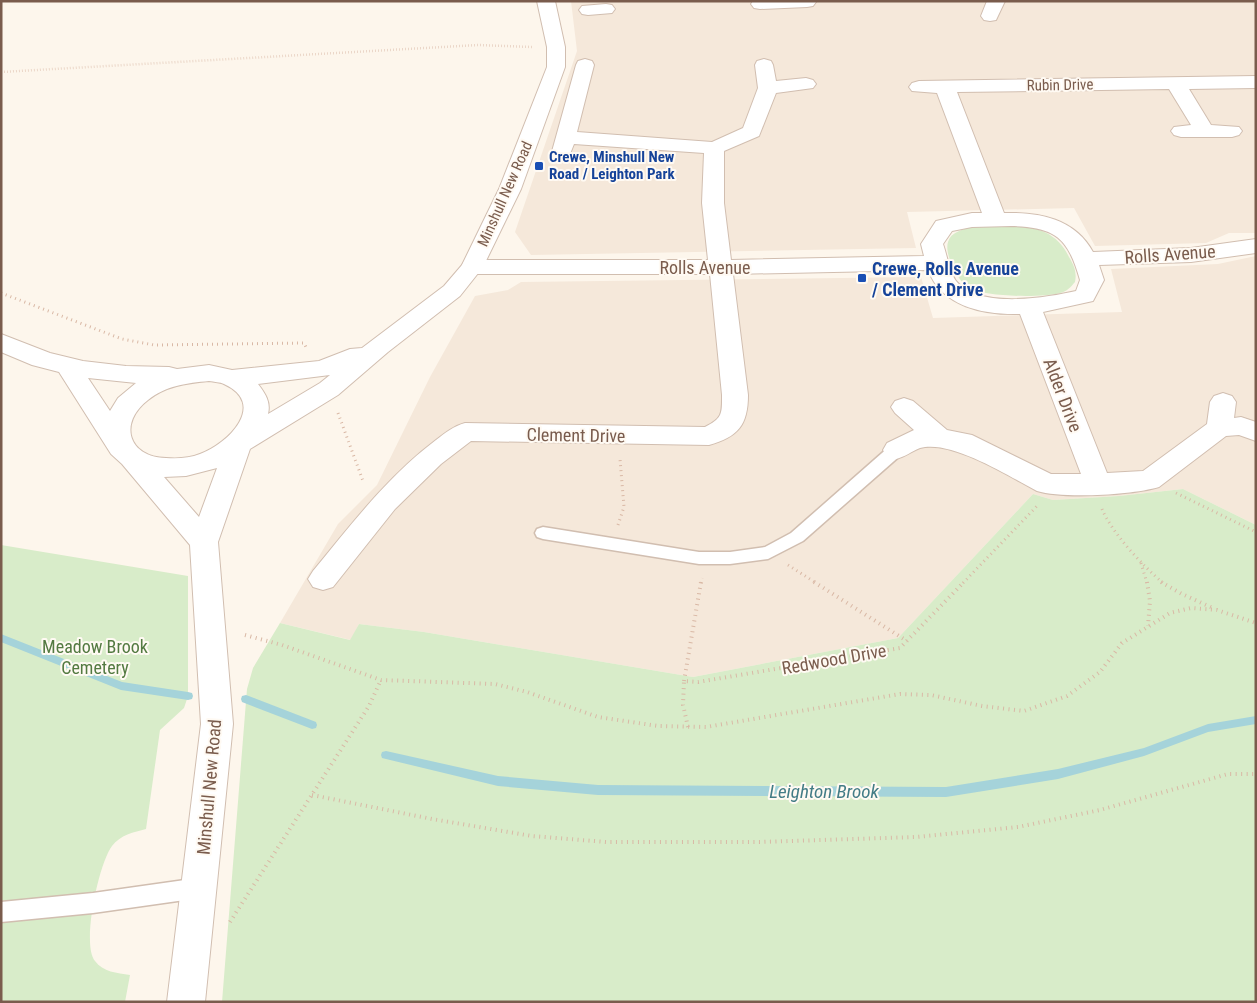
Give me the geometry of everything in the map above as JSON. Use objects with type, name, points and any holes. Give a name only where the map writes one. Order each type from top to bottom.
[{"type":"street","name":"Minshull New Road","points":[[186,1002],[217,724],[204,542],[239,444],[329,389],[379,346],[452,292],[472,267],[510,189],[556,67],[556,47],[546,1]]},
{"type":"street","points":[[760,4],[807,2]]},
{"type":"street","points":[[584,65],[564,146],[714,148],[752,132],[768,88],[764,66]]},
{"type":"street","name":"Rubin Drive","points":[[920,87],[1256,82]]},
{"type":"street","points":[[768,88],[806,84]]},
{"type":"street","points":[[1176,84],[1205,131]]},
{"type":"street","points":[[945,87],[996,220]]},
{"type":"street","points":[[1181,131],[1232,131]]},
{"type":"street","name":"Clement Drive","points":[[323,579],[385,502],[432,457],[465,432],[709,436],[725,428],[734,414],[735,395],[712,203],[714,148]]},
{"type":"street","points":[[972,220],[996,220],[1026,220],[1057,226],[1074,239],[1085,259],[1092,280],[1085,296],[1060,303],[998,306],[966,299],[947,286],[932,244],[944,226],[972,220]]},
{"type":"street","name":"Rolls Avenue","points":[[1085,259],[1191,255],[1256,246]]},
{"type":"street","name":"Rolls Avenue","points":[[472,267],[721,267],[938,263]]},
{"type":"street","name":"Alder Drive","points":[[1029,306],[1098,484]]},
{"type":"street","points":[[1,342],[68,367],[138,376],[209,373],[231,378],[246,386],[255,398],[257,413],[252,429],[239,444],[215,459],[186,467],[156,467],[126,453],[116,430],[122,411],[137,395],[160,382],[186,374]]},
{"type":"street","name":"Minshull New Road","points":[[231,378],[319,369],[336,365],[379,346]]},
{"type":"street","points":[[68,367],[126,453],[204,542]]},
{"type":"street","points":[[904,407],[939,438]]},
{"type":"street","points":[[896,450],[916,439],[939,438],[963,442],[1047,484],[1098,484],[1149,480],[1222,415],[1256,432]]},
{"type":"lane","points":[[543,532],[705,558],[730,558],[768,553],[797,537],[896,450]]},
{"type":"lane","points":[[1,912],[93,903],[199,888]]},
{"type":"path","points":[[1,72],[478,44],[528,48],[556,47]]},
{"type":"path","points":[[1,293],[122,338],[154,345],[304,343]]},
{"type":"path","points":[[612,544],[624,507],[618,436]]},
{"type":"path","points":[[1149,480],[1256,532]]},
{"type":"path","name":"Redwood Drive","points":[[684,681],[698,682],[900,648],[1040,503],[1047,484]]},
{"type":"path","points":[[1098,484],[1101,505],[1105,516],[1140,560],[1163,582],[1186,597],[1256,624]]},
{"type":"path","points":[[768,553],[907,641]]},
{"type":"path","points":[[688,727],[683,704],[684,681],[705,558]]},
{"type":"path","points":[[1140,560],[1147,576],[1150,594],[1151,610],[1148,626]]},
{"type":"path","points":[[246,635],[282,645],[381,680],[495,684],[528,692],[598,717],[658,726],[706,727],[900,694],[931,695],[982,706],[1024,711],[1067,696],[1100,672],[1122,643],[1170,613],[1191,608],[1217,610]]},
{"type":"path","points":[[194,931],[228,925],[369,706],[381,680]]},
{"type":"path","points":[[312,795],[432,819],[532,836],[606,842],[759,842],[916,837],[1018,826],[1100,810],[1228,774],[1256,774]]},
{"type":"shaded area","points":[[571,1],[1256,1],[1256,233],[1229,233],[1206,243],[1095,246],[1074,208],[907,212],[916,248],[531,255],[515,232],[577,51]]},
{"type":"shaded area","points":[[1256,256],[1256,525],[1183,489],[1119,496],[1053,500],[1033,494],[898,638],[693,677],[424,632],[359,624],[351,640],[280,623],[338,524],[377,485],[430,377],[475,296],[508,290],[521,282],[921,277],[933,318],[1122,312],[1111,269],[1218,264]]},
{"type":"green space","points":[[970,227],[1026,227],[1051,235],[1061,244],[1072,263],[1076,278],[1075,282],[1062,292],[1040,296],[1000,295],[969,288],[956,274],[947,247],[952,236]]},
{"type":"green space","points":[[1183,489],[1256,525],[1256,1002],[222,1002],[247,689],[253,668],[280,623],[350,640],[359,624],[424,632],[693,677],[898,638],[1033,494],[1053,500],[1119,496]]},
{"type":"green space","name":"Meadow Brook Cemetery","points":[[1,545],[188,576],[188,696],[184,708],[160,730],[146,829],[123,837],[112,846],[102,869],[93,904],[90,938],[91,952],[95,961],[102,968],[130,975],[125,1002],[1,1002]]},
{"type":"waterway","name":"Leighton Brook","points":[[1,638],[121,686],[188,696]]},
{"type":"waterway","name":"Leighton Brook","points":[[246,699],[312,725]]},
{"type":"waterway","name":"Leighton Brook","points":[[386,755],[498,781],[598,790],[946,792],[1058,774],[1144,752],[1208,728],[1256,720]]},
{"type":"place","name":"Crewe, Minshull New Road / Leighton Park","points":[[539,166]]},
{"type":"place","name":"Crewe, Rolls Avenue / Clement Drive","points":[[862,278]]}]
